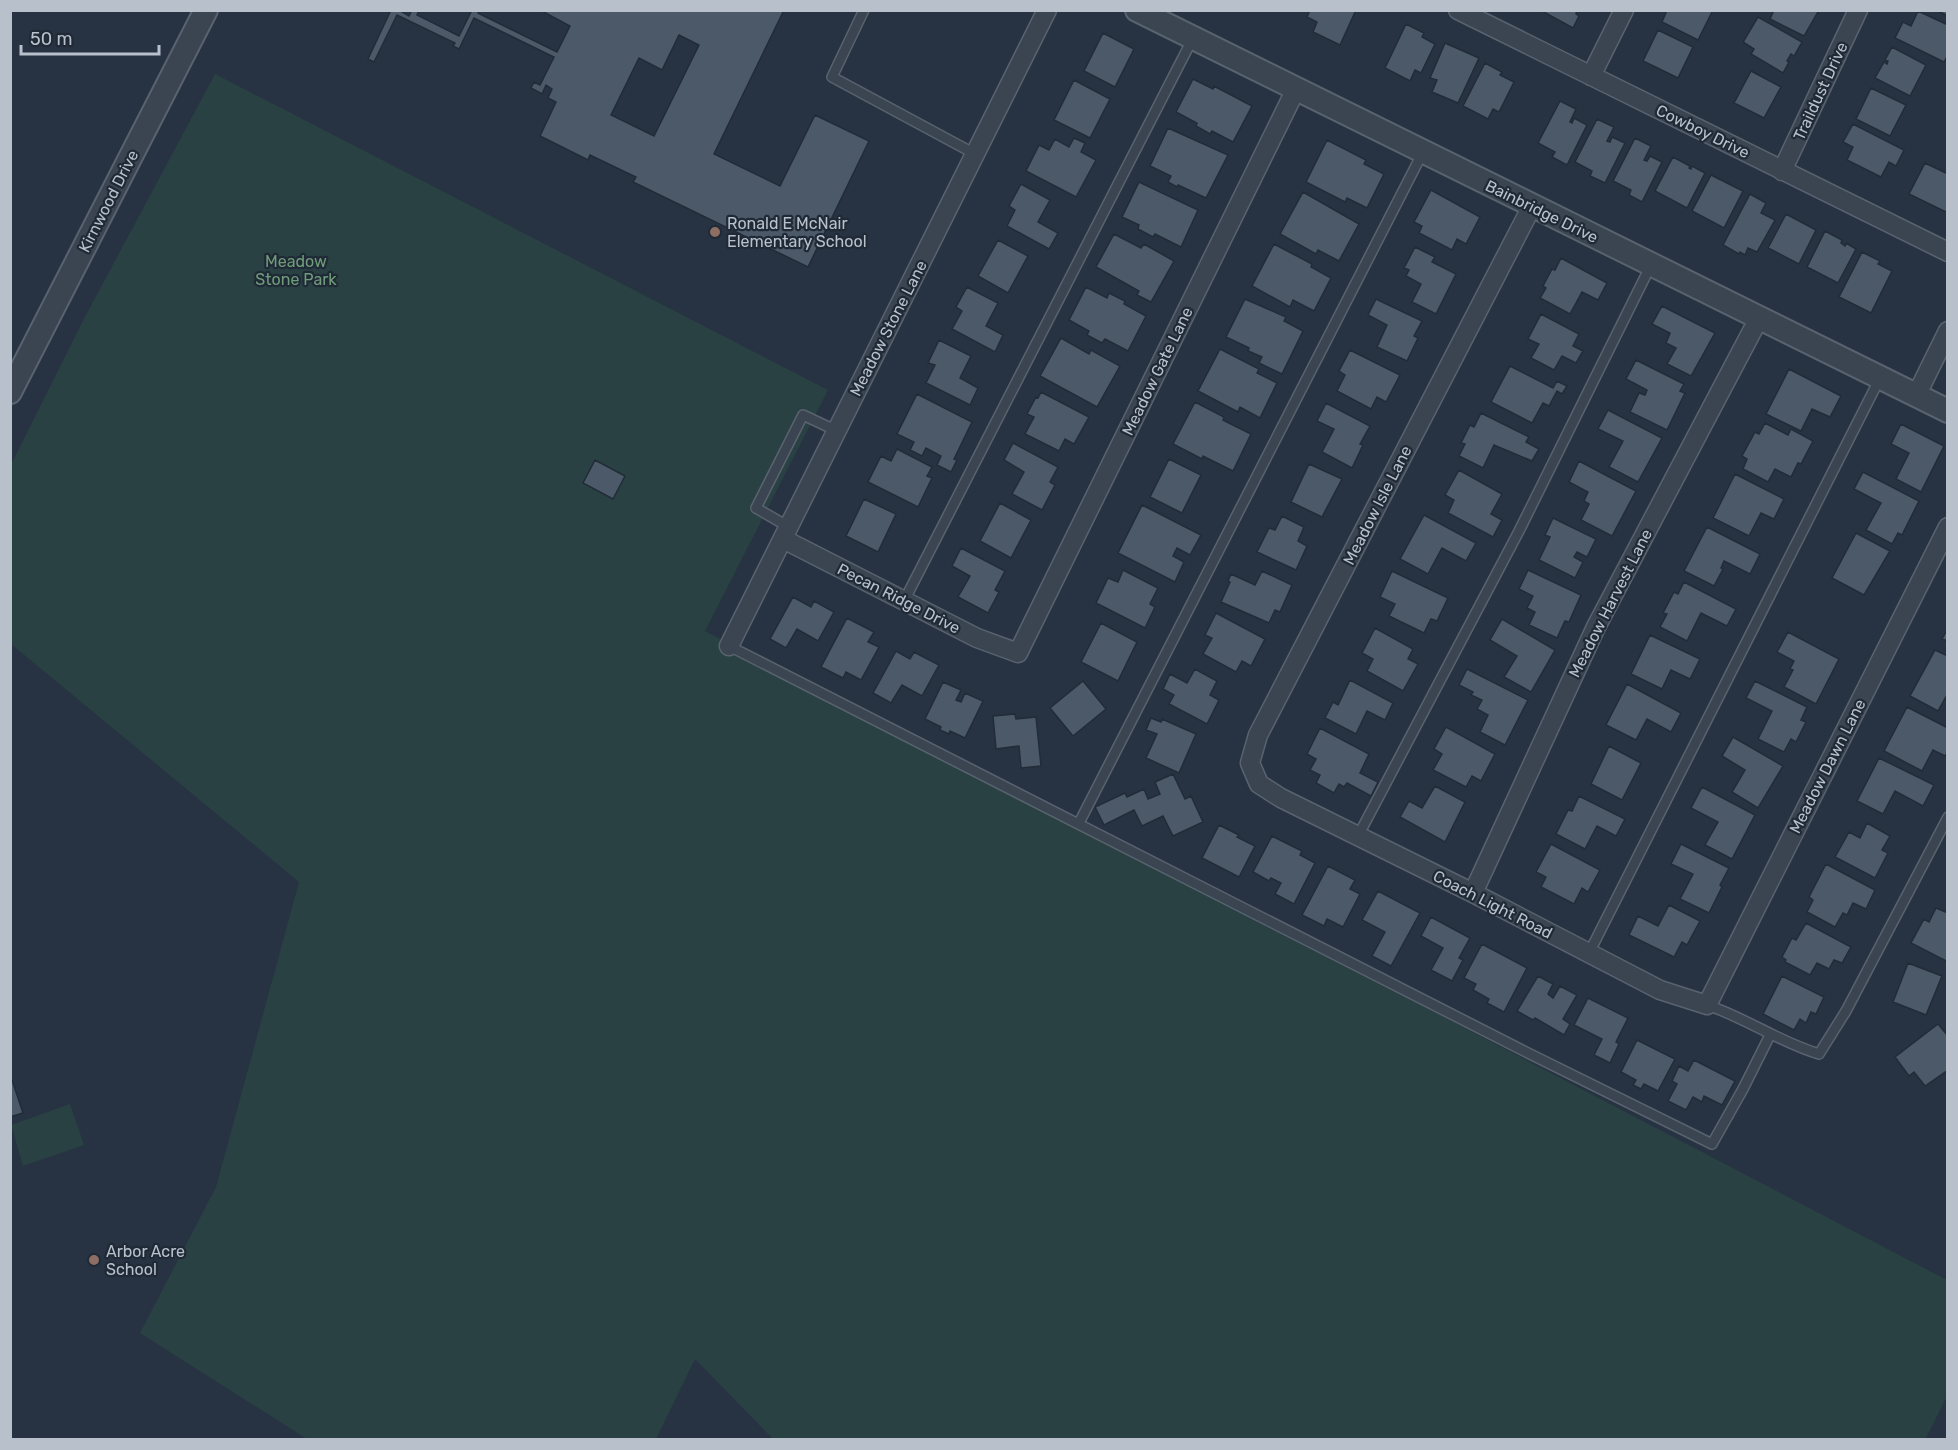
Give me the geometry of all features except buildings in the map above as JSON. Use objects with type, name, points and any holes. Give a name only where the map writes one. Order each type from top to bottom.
[{"type":"street","name":"Kirnwood Drive","points":[[10,392],[206,10]]},
{"type":"street","name":"Meadow Stone Lane","points":[[729,646],[1047,10]]},
{"type":"street","name":"Bainbridge Drive","points":[[1137,10],[1947,411]]},
{"type":"street","name":"Cowboy Drive","points":[[1458,10],[1947,252]]},
{"type":"street","points":[[1592,76],[1624,10]]},
{"type":"street","name":"Traildust Drive","points":[[1782,171],[1858,10]]},
{"type":"street","name":"Meadow Gate Lane","points":[[1018,653],[1296,89]]},
{"type":"street","name":"Meadow Isle Lane","points":[[1281,798],[1259,784],[1250,763],[1258,735],[1532,206]]},
{"type":"street","name":"Meadow Harvest Lane","points":[[1473,893],[1596,627],[1759,318]]},
{"type":"street","points":[[1916,396],[1947,332]]},
{"type":"street","name":"Meadow Dawn Lane","points":[[1707,1005],[1947,527]]},
{"type":"street","name":"Pecan Ridge Drive","points":[[786,533],[904,601],[977,638],[1018,653]]},
{"type":"street","name":"Coach Light Road","points":[[1281,798],[1473,893],[1660,990],[1707,1005]]},
{"type":"lane","points":[[864,10],[832,78],[975,154]]},
{"type":"lane","points":[[904,601],[1192,38]]},
{"type":"lane","points":[[1079,823],[1423,152]]},
{"type":"lane","points":[[1358,836],[1519,531],[1651,265]]},
{"type":"lane","points":[[1589,953],[1880,378]]},
{"type":"lane","points":[[786,533],[756,508],[803,415],[837,432]]},
{"type":"lane","points":[[729,646],[1526,1052],[1712,1144],[1770,1035]]},
{"type":"lane","points":[[1707,1005],[1799,1048],[1819,1054],[1846,1011],[1947,817]]},
{"type":"green space","name":"Meadow Stone Park","points":[[215,74],[828,390],[705,631],[1947,1280],[1947,1396],[1925,1440],[774,1440],[695,1359],[656,1439],[307,1439],[140,1333],[216,1187],[299,882],[11,644],[10,467],[85,317]]},
{"type":"green space","points":[[70,1104],[84,1145],[23,1166],[11,1125]]},
{"type":"place","name":"Ronald E McNair Elementary School","points":[[715,232]]},
{"type":"place","name":"Arbor Acre School","points":[[94,1260]]}]
